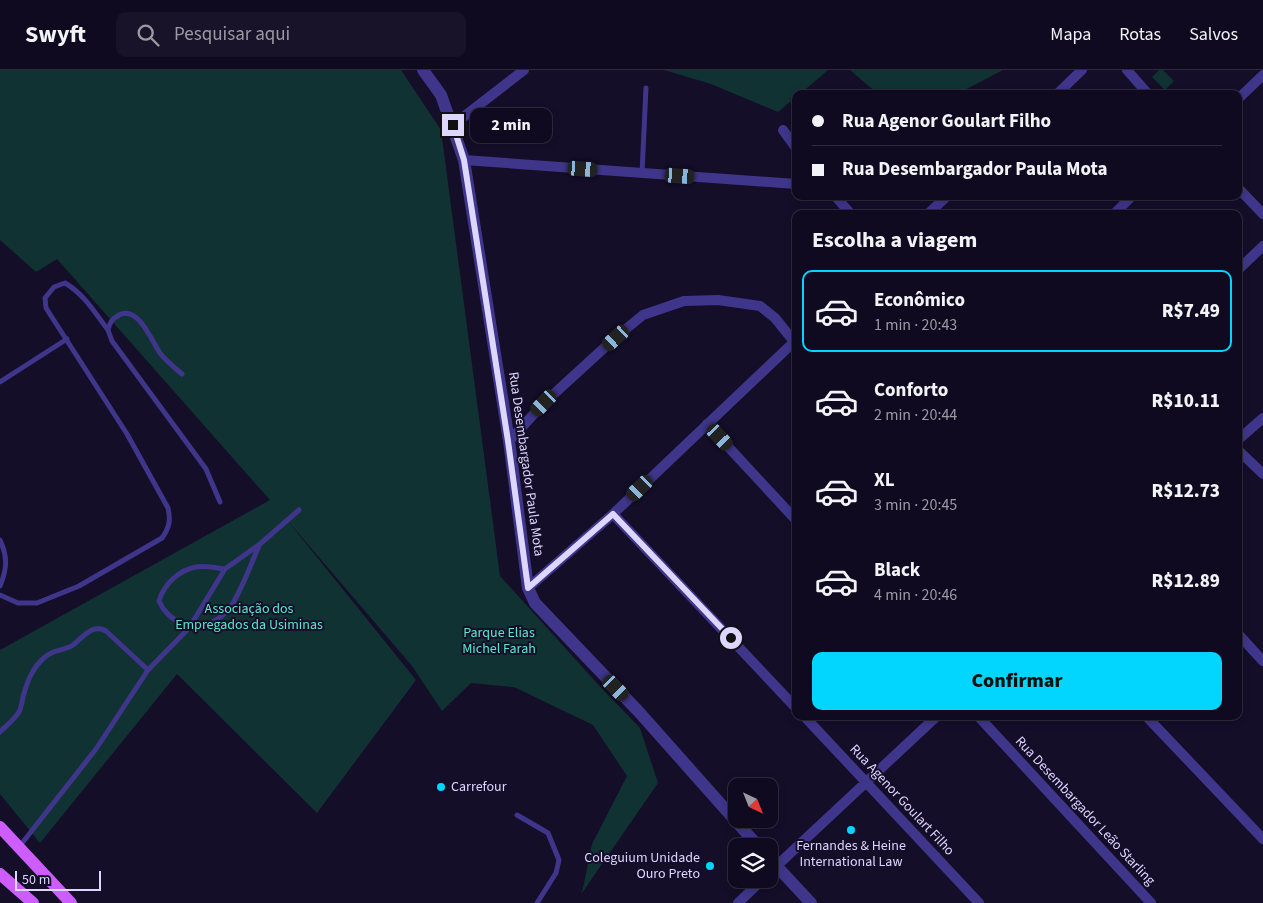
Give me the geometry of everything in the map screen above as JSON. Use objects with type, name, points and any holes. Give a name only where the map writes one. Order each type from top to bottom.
[{"type":"main road","points":[[0,827],[71,903]]},
{"type":"main road","points":[[0,874],[33,903]]},
{"type":"street","name":"Rua Desembargador Paula Mota","points":[[423,70],[441,95],[464,160],[508,441],[528,588],[535,603],[639,712],[751,838]]},
{"type":"street","points":[[453,125],[524,70]]},
{"type":"street","points":[[1061,90],[1082,70]]},
{"type":"street","points":[[1127,70],[1144,90]]},
{"type":"street","points":[[1242,95],[1263,76]]},
{"type":"street","points":[[783,130],[792,142]]},
{"type":"street","points":[[464,160],[792,184]]},
{"type":"street","points":[[1242,192],[1263,214]]},
{"type":"street","points":[[839,200],[847,210]]},
{"type":"street","points":[[932,210],[943,200]]},
{"type":"street","points":[[1118,210],[1128,200]]},
{"type":"street","points":[[1242,266],[1263,246]]},
{"type":"street","points":[[508,441],[544,403],[643,315],[684,301],[718,300],[760,306],[775,318],[792,337]]},
{"type":"street","points":[[528,588],[613,514],[792,346]]},
{"type":"street","points":[[1242,437],[1263,418]]},
{"type":"street","points":[[707,424],[792,516]]},
{"type":"street","points":[[1242,454],[1263,474]]},
{"type":"street","points":[[613,514],[792,704]]},
{"type":"street","points":[[1242,638],[1263,661]]},
{"type":"street","name":"Rua Agenor Goulart Filho","points":[[808,720],[979,903]]},
{"type":"street","points":[[778,860],[933,720]]},
{"type":"street","name":"Rua Desembargador Leão Starling","points":[[982,720],[1151,903]]},
{"type":"street","points":[[1150,720],[1263,839]]},
{"type":"street","points":[[778,872],[811,903]]},
{"type":"street","points":[[738,903],[754,888]]},
{"type":"lane","points":[[642,173],[646,88]]},
{"type":"lane","points":[[0,596],[18,603],[38,603],[88,581],[162,538],[169,528],[168,508],[127,434],[46,308],[45,298],[54,287],[65,284],[75,289],[87,302],[108,330],[112,341],[206,469],[220,502]]},
{"type":"lane","points":[[108,330],[112,319],[121,314],[128,312],[135,316],[161,354],[182,374]]},
{"type":"lane","points":[[0,382],[67,339]]},
{"type":"lane","points":[[19,847],[96,749],[148,670],[189,628],[225,569],[260,544],[299,510]]},
{"type":"lane","points":[[0,540],[5,551],[7,565],[0,586]]},
{"type":"lane","points":[[225,569],[198,566],[185,570],[165,586],[159,601],[167,615],[189,628],[203,626],[214,621],[229,609],[260,544]]},
{"type":"lane","points":[[0,732],[20,712],[28,681],[34,668],[55,650],[72,646],[92,629],[102,628],[106,630],[148,670]]},
{"type":"lane","points":[[517,815],[548,833],[559,860],[556,873],[537,903]]},
{"type":"green space","points":[[0,70],[401,70],[441,130],[500,576],[640,728],[658,783],[582,893],[592,844],[627,776],[593,725],[514,687],[471,683],[442,711],[412,666],[287,520],[416,680],[317,813],[177,674],[40,843],[0,794],[0,650],[270,500],[57,259],[36,272],[0,240]]},
{"type":"green space","points":[[664,70],[828,70],[805,90],[792,90],[792,100],[778,112],[711,84]]},
{"type":"green space","points":[[850,70],[1003,70],[965,90],[873,90]]},
{"type":"green space","points":[[1159,70],[1163,70],[1174,81],[1165,90],[1152,77]]},
{"type":"place","name":"Carrefour","points":[[441,787]]},
{"type":"place","name":"Fernandes & Heine International Law","points":[[851,830]]},
{"type":"place","name":"Coleguium Unidade Ouro Preto","points":[[710,866]]},
{"type":"route","points":[[453,125],[464,160],[508,441],[528,588],[613,514],[731,638]]},
{"type":"park label","name":"Associação dos Empregados da Usiminas","points":[[249,618]]},
{"type":"park label","name":"Parque Elias Michel Farah","points":[[499,642]]}]
